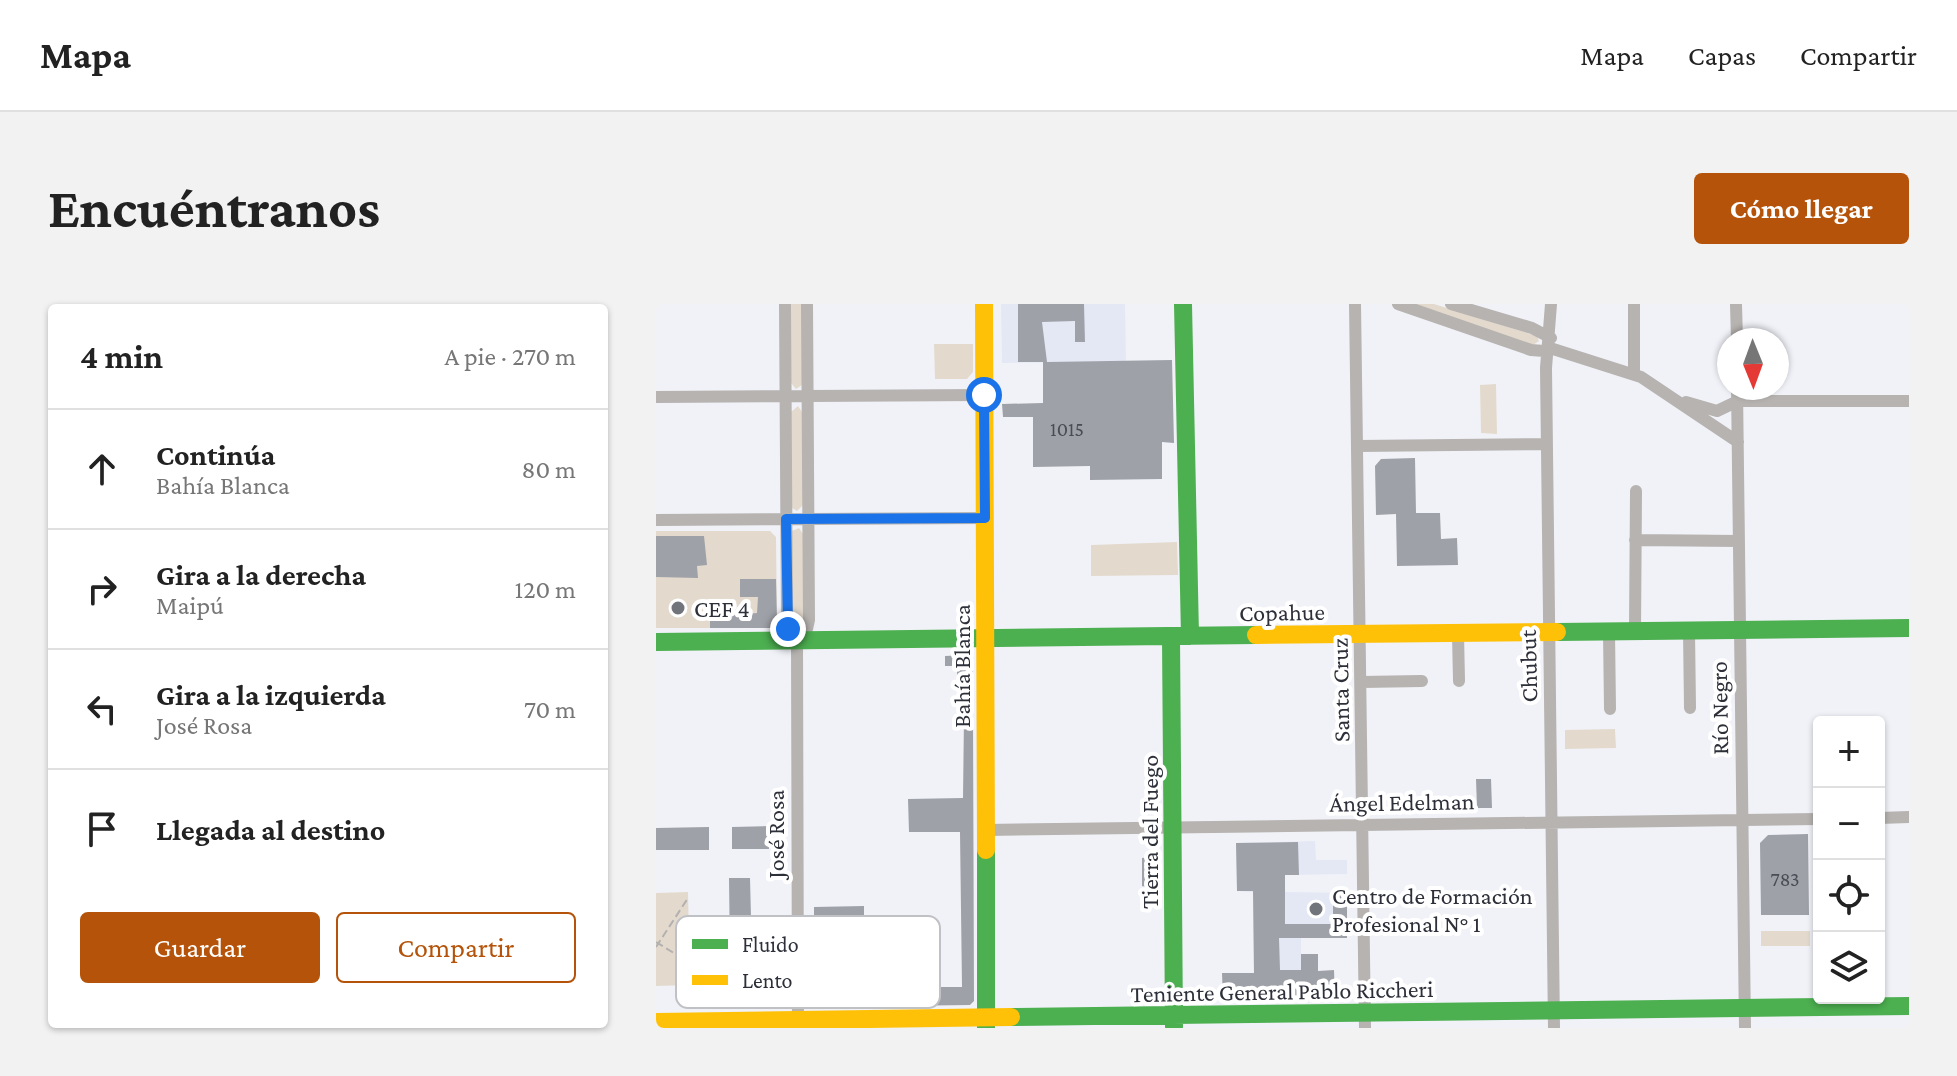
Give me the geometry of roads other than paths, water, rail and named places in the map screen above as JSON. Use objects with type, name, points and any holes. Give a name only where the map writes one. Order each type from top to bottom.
[{"type":"street","name":"José Rosa","points":[[785,304],[787,621],[797,640],[798,916]]},
{"type":"street","name":"José Rosa","points":[[797,640],[807,629],[809,620],[807,304]]},
{"type":"street","name":"Bahía Blanca","points":[[984,304],[986,1023]]},
{"type":"street","name":"Tierra del Fuego","points":[[1174,1022],[1173,827],[1181,636],[1183,304]]},
{"type":"street","name":"Santa Cruz","points":[[1355,304],[1365,1021]]},
{"type":"street","points":[[1398,304],[1536,351],[1550,343]]},
{"type":"street","points":[[1451,304],[1532,328],[1550,343],[1634,374],[1676,398],[1738,442]]},
{"type":"street","name":"Chubut","points":[[1551,304],[1546,368],[1554,1020]]},
{"type":"street","points":[[1634,304],[1634,374]]},
{"type":"street","points":[[1736,304],[1737,328]]},
{"type":"street","points":[[656,397],[984,395]]},
{"type":"street","points":[[1789,396],[1909,401]]},
{"type":"street","points":[[1676,398],[1717,411],[1731,400]]},
{"type":"street","name":"Río Negro","points":[[1738,400],[1745,1028]]},
{"type":"street","points":[[1358,446],[1547,444]]},
{"type":"street","points":[[1635,632],[1636,491]]},
{"type":"street","points":[[656,520],[985,518]]},
{"type":"street","points":[[1635,540],[1739,541]]},
{"type":"street","name":"Copahue","points":[[656,642],[1909,628]]},
{"type":"street","points":[[1689,631],[1690,708]]},
{"type":"street","points":[[1609,632],[1610,709]]},
{"type":"street","points":[[1458,634],[1459,681]]},
{"type":"street","points":[[1362,682],[1422,681]]},
{"type":"street","points":[[1885,818],[1909,817]]},
{"type":"street","name":"Ángel Edelman","points":[[986,830],[1813,819]]},
{"type":"street","name":"Teniente General Pablo Riccheri","points":[[656,1022],[798,1025],[1554,1020],[1745,1009],[1909,1006]]},
{"type":"place","name":"CEF 4","points":[[678,608]]},
{"type":"place","name":"Centro de Formación Profesional N° 1","points":[[1316,909]]}]
